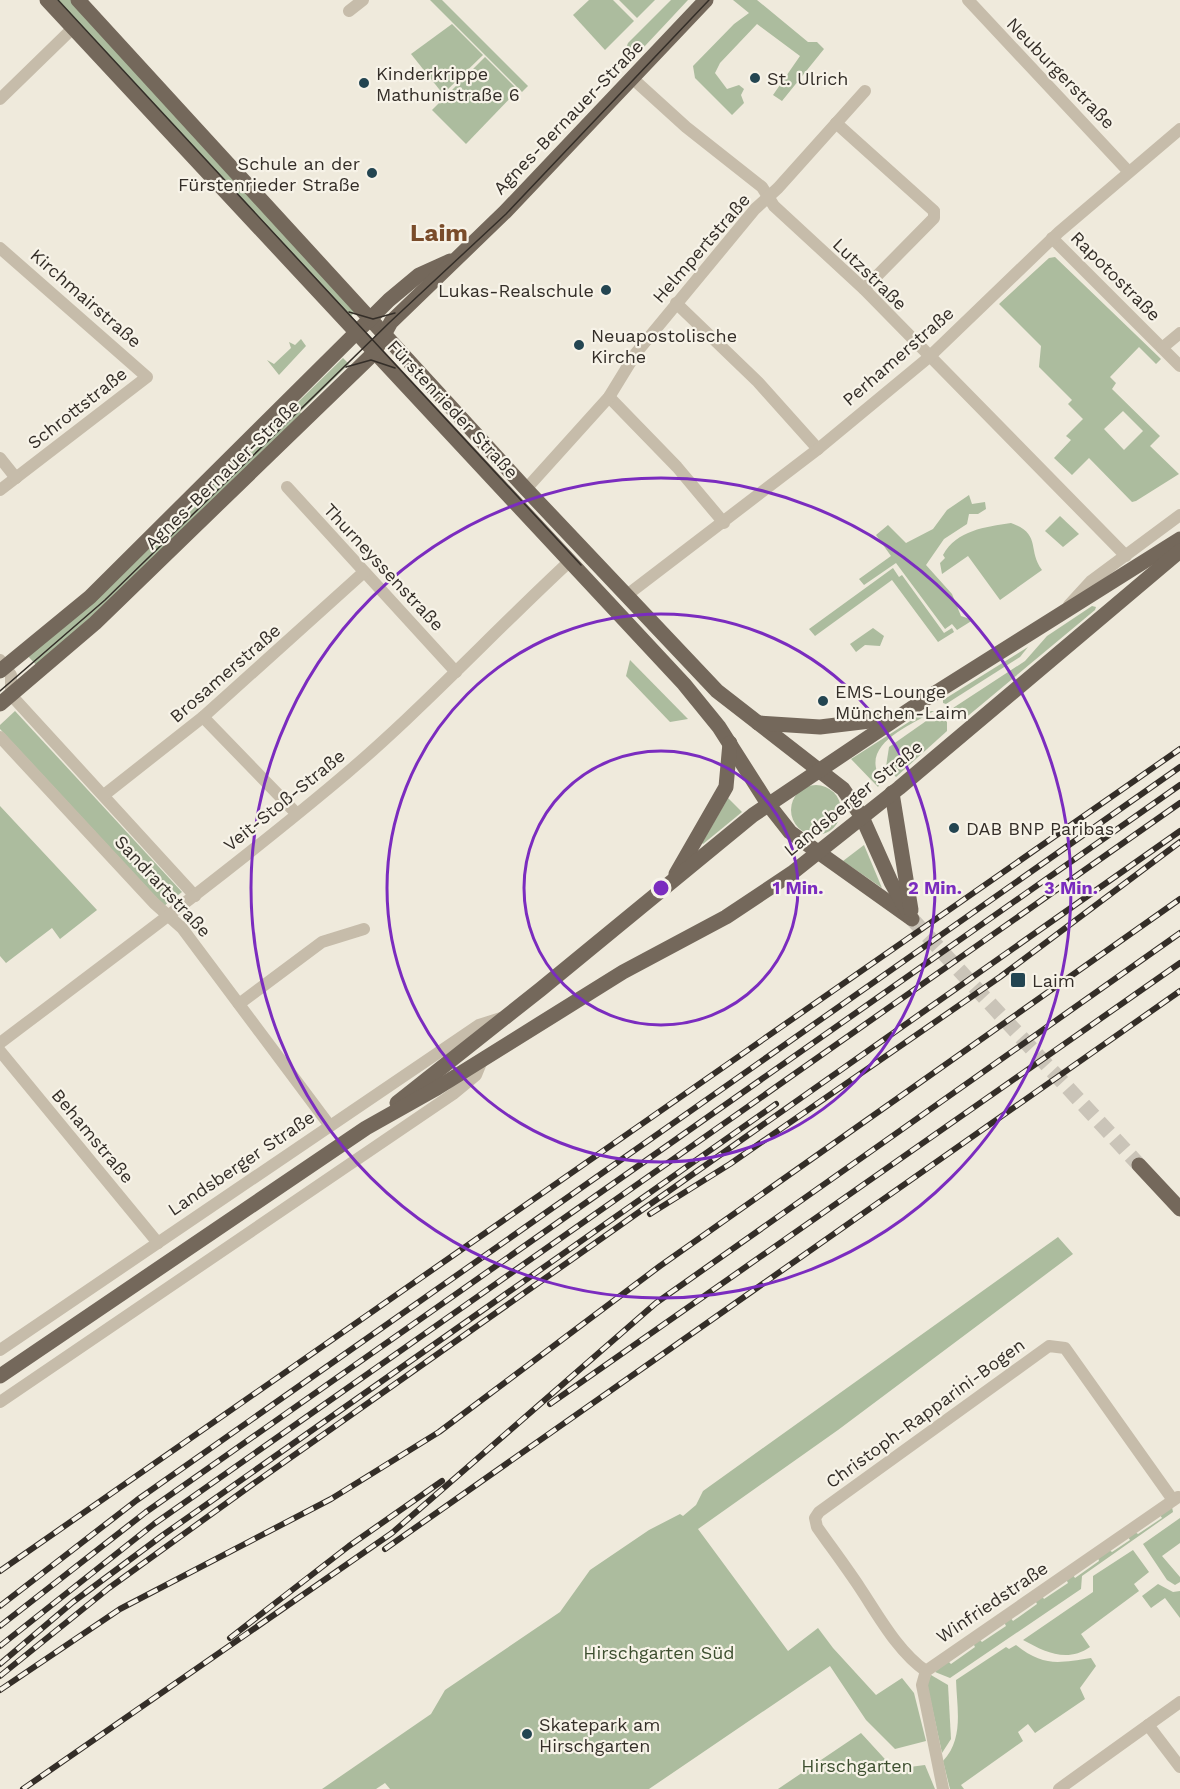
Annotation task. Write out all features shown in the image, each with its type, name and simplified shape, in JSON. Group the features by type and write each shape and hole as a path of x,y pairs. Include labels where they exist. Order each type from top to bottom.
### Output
{"main road":[{"name":"Fürstenrieder Straße","path":"47,0 67,33 355,332 684,684 730,743 768,804 790,832 912,919"},
{"name":"Agnes-Bernauer-Straße","path":"6,699 94,623 374,353 383,333 455,258 505,212 706,0"},
{"name":"Fürstenrieder Straße","path":"83,2 526,489 717,691 843,789 862,817 891,882 912,919"},
{"name":"Agnes-Bernauer-Straße","path":"2,666 99,588 370,318 419,275 455,258"},
{"name":"Landsberger Straße","path":"366,1128 508,1016 768,804 898,717 1180,539"},
{"name":"Landsberger Straße","path":"0,1376 366,1128 623,972 726,917 818,853 1180,551"},
{"path":"757,723 820,727 898,717"},
{"path":"671,883 726,787 730,743"},
{"path":"892,793 912,919"},
{"path":"1139,1165 1180,1209"}],"street":[{"path":"349,11 363,0"},
{"name":"Neuburgerstraße","path":"968,0 1128,171"},
{"path":"0,99 67,33"},
{"name":"Lutzstraße","path":"632,78 686,127 762,187 774,206 864,290 928,358 1126,556"},
{"name":"Helmpertstraße","path":"526,489 609,397 636,353 755,210 865,91"},
{"path":"836,123 934,211 934,218 864,290"},
{"name":"Perhamerstraße","path":"627,595 818,449 928,358 1052,238 1180,129"},
{"name":"Rapotostraße","path":"1052,238 1180,366"},
{"name":"Kirchmairstraße","path":"0,248 147,377"},
{"path":"676,303 758,382 818,449"},
{"path":"1162,348 1180,333"},
{"name":"Schrottstraße","path":"0,490 147,377"},
{"path":"609,397 677,467 724,523"},
{"path":"0,458 16,478"},
{"name":"Thurneyssenstraße","path":"286,487 456,672"},
{"name":"Landsberger Straße","path":"1057,618 1090,581 1180,515"},
{"name":"Veit-Stoß-Straße","path":"0,1043 195,896 296,813 329,789 456,672 570,561"},
{"name":"Landsberger Straße","path":"1159,570 1180,561"},
{"name":"Brosamerstraße","path":"104,795 203,717 364,572"},
{"path":"2,666 11,675 6,699"},
{"name":"Sandrartstraße","path":"6,699 104,795 195,896"},
{"path":"203,717 296,813"},
{"name":"Sandrartstraße","path":"0,738 154,903 182,928 330,1126"},
{"path":"239,1004 322,942 363,929"},
{"name":"Landsberger Straße","path":"0,1350 479,1025 508,1016"},
{"name":"Behamstraße","path":"0,1051 158,1244"},
{"name":"Landsberger Straße","path":"0,1402 453,1094 476,1075 483,1057"},
{"path":"344,1143 356,1159"},
{"path":"142,1279 153,1297"},
{"name":"Christoph-Rapparini-Bogen","path":"926,1671 916,1664 878,1620 862,1591 817,1527 815,1518 819,1512 1049,1346 1065,1348 1177,1498"},
{"name":"Winfriedstraße","path":"926,1671 1177,1498"},
{"path":"926,1671 922,1685 943,1789"},
{"path":"1059,1789 1180,1702"},
{"path":"1148,1725 1180,1767"}],"green space":[{"path":"53,0 71,0 355,312 350,317"},
{"path":"430,0 442,0 528,86 522,92"},
{"path":"589,0 613,0 634,21 605,50 573,15"},
{"path":"619,0 655,0 637,18"},
{"path":"671,0 688,0 630,62 626,48 628,43"},
{"path":"733,0 757,0 808,42 817,42 824,49 782,101 773,95 800,56 757,24 720,63 715,73 727,89 739,85 744,89 741,95 744,103 732,115 695,78 693,66 734,24 749,13"},
{"path":"452,24 483,55 443,94 411,54"},
{"path":"485,57 518,90 466,144 432,110"},
{"path":"1055,257 1161,359 1156,364 1139,347 1110,377 1116,383 1112,389 1160,436 1150,446 1179,474 1136,501 1132,502 1089,458 1072,475 1054,458 1071,440 1066,436 1083,419 1068,404 1072,400 1039,367 1041,346 999,304 1049,258","holes":["1123,411 1143,431 1124,450 1104,429"]},
{"path":"301,339 306,346 279,375 267,360 274,364 291,348 289,342 295,345"},
{"path":"343,358 349,364 300,412 303,416 38,667 27,655 197,497 200,499 209,490 207,488 291,403 294,406"},
{"path":"969,495 972,504 985,502 986,509 978,514 969,514 967,524 944,539 926,565 952,594 961,616 973,620 957,630 952,624 945,629 896,563 864,585 859,579 891,556 876,535 888,525 906,543 933,529 947,510"},
{"path":"1060,516 1079,534 1063,547 1045,531"},
{"path":"1011,523 1027,532 1042,570 1000,600 968,556 942,574 940,563 945,558 943,555 956,540 972,531"},
{"path":"893,568 899,577 902,575 944,633 952,628 954,632 938,642 892,580 815,636 809,629"},
{"path":"1092,606 1096,607 1095,610 963,720 953,708 1025,661 1047,636"},
{"path":"873,628 884,636 880,646 865,645 856,652 850,644"},
{"path":"1028,647 1020,657 946,704 943,703 943,700"},
{"path":"630,660 688,719 670,722 626,676"},
{"path":"15,711 182,892 164,906 0,729 0,725"},
{"path":"926,711 934,711 900,730 881,747 876,757 876,768 882,781 878,787 851,759"},
{"path":"939,712 947,722 947,731 896,777 886,767 889,747"},
{"path":"816,785 834,792 841,810 834,828 816,835 798,828 791,810 798,792"},
{"path":"728,798 742,812 703,844 702,843"},
{"path":"0,806 97,910 60,939 52,928 6,963 0,956"},
{"path":"864,845 882,888 843,861"},
{"name":"Hirschgarten Süd","path":"1058,1237 1073,1254 838,1430 698,1529 788,1651 818,1628 876,1695 902,1678 914,1693 926,1741 895,1749 866,1720 830,1666 649,1789 390,1789 385,1783 376,1789 322,1789 431,1714 445,1690 560,1612 590,1570 649,1530 680,1514 683,1516 696,1505 703,1491"},
{"path":"1172,1507 1173,1512 1082,1576 1081,1589 950,1678 935,1672 948,1661 951,1664 975,1647 973,1643 979,1639 982,1642 1006,1626 1004,1622 1010,1617 1013,1621 1037,1604 1035,1600 1042,1596 1044,1599 1068,1583 1066,1579 1073,1575 1075,1578 1099,1561 1098,1558 1109,1550 1112,1552 1130,1540 1128,1537 1135,1532 1138,1534 1162,1518 1160,1515"},
{"path":"1180,1518 1180,1543 1162,1556 1180,1577 1180,1582 1175,1585 1167,1580 1143,1544"},
{"path":"1133,1550 1149,1572 1134,1584 1139,1591 1081,1634 1090,1647 1081,1652 1064,1655 1048,1652 1023,1640 1093,1592 1093,1576"},
{"path":"1158,1584 1173,1592 1180,1591 1180,1618 1165,1598 1151,1608 1142,1596"},
{"path":"1016,1645 1035,1657 1052,1662 1091,1658 1096,1666 1080,1688 1085,1699 1035,1733 1028,1724 1018,1732 1023,1741 961,1785 964,1789 950,1789 943,1761 950,1752 957,1733 956,1680 1006,1647 1009,1649"},
{"path":"931,1675 948,1685 951,1739 942,1753 927,1684"},
{"name":"Hirschgarten","path":"861,1733 894,1769 925,1765 935,1789 778,1789"}],"tunnel":[{"path":"912,919 1139,1165"}],"tram line":[{"path":"58,0 581,565"},
{"path":"0,691 105,600 390,322 506,214 709,0"},
{"path":"349,312 373,319 395,313"},
{"path":"346,367 371,360 395,368"}],"railway":[{"path":"0,1571 1180,749"},
{"path":"0,1606 137,1500 1180,767"},
{"path":"0,1626 146,1512 1180,785"},
{"path":"0,1646 154,1524 1180,803"},
{"path":"0,1676 109,1588 253,1484 1180,831"},
{"path":"650,1214 730,1164 1000,977 1180,842"},
{"path":"0,1690 120,1609 331,1499 439,1432 660,1266 1180,899"},
{"path":"23,1789 392,1533 656,1303 1180,933"},
{"path":"550,1404 1180,963"},
{"path":"385,1549 1180,991"},
{"path":"0,1664 73,1602 163,1535 776,1104"},
{"path":"230,1638 349,1546 442,1481"}],"place":[{"name":"St. Ulrich","path":"755,78"},
{"name":"Kinderkrippe Mathunistraße 6","path":"364,83"},
{"name":"Schule an der Fürstenrieder Straße","path":"372,173"},
{"name":"Lukas-Realschule","path":"606,290"},
{"name":"Neuapostolische Kirche","path":"579,345"},
{"name":"EMS-Lounge München-Laim","path":"823,701"},
{"name":"DAB BNP Paribas","path":"954,828"},
{"name":"Laim","path":"1018,980"},
{"name":"Skatepark am Hirschgarten","path":"527,1734"}],"district":[{"name":"Laim","path":"439,233"}]}
